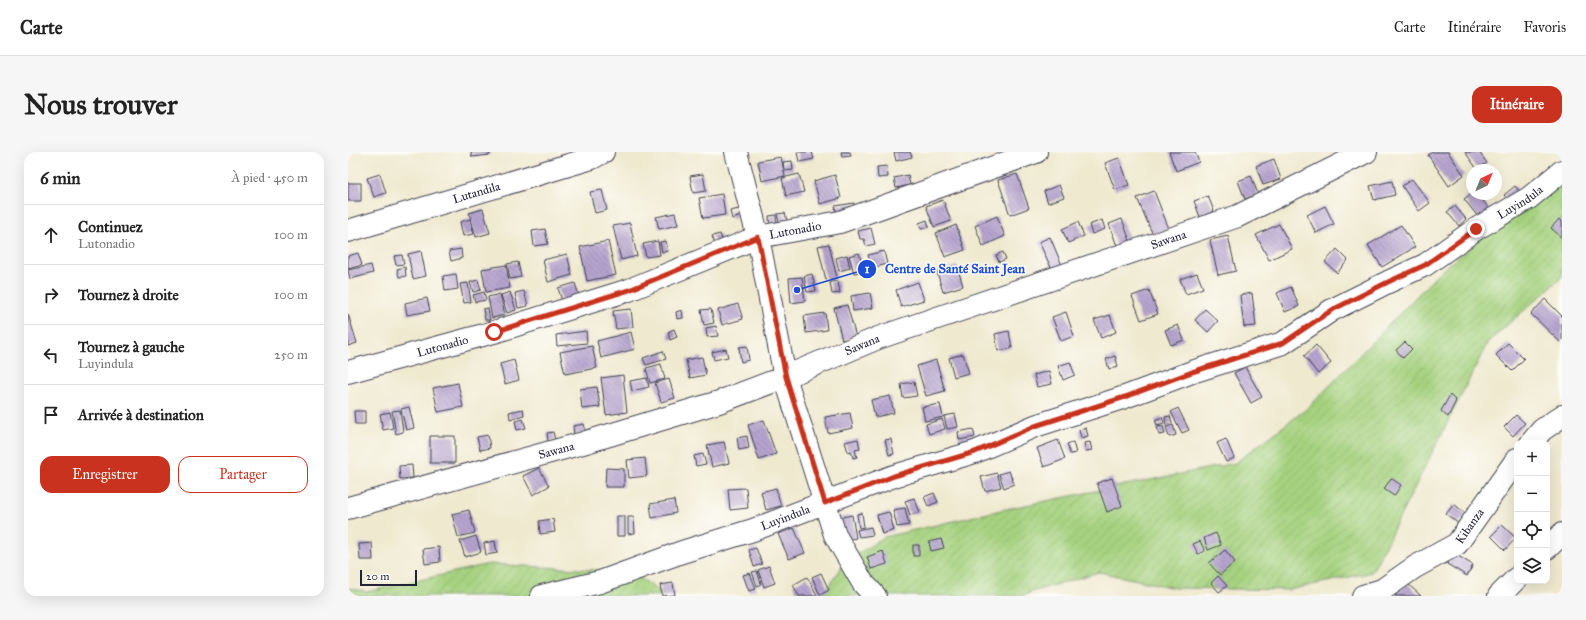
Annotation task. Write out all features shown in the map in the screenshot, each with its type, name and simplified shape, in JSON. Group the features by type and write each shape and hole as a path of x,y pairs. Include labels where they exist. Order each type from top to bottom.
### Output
{"street":[{"name":"Lutandila","path":"348,231 592,158 603,152"},
{"path":"736,152 758,237 786,377 835,535 863,583 875,596"},
{"name":"Lutonadio","path":"348,372 494,332 629,290 758,237 840,222 1036,152"},
{"name":"Sawana","path":"348,508 719,402 786,377 878,338 1238,216 1366,152"},
{"name":"Luyindula","path":"542,596 600,582 682,552 752,530 894,476 975,452 1035,426 1125,397 1192,372 1283,343 1332,310 1425,265 1476,229 1529,198 1562,171"},
{"path":"1534,440 1542,430 1562,416"},
{"name":"Kibanza","path":"1363,596 1382,590 1415,567 1457,544 1514,463"},
{"path":"1550,545 1562,534"},
{"path":"1499,596 1514,581"}],"green space":[{"path":"1562,171 1562,277 1488,342 1372,572 1289,590 1175,588 1099,572 1031,592 1024,596 822,596 845,562 884,537 1001,510 1235,463 1309,407 1441,271"},
{"path":"489,564 632,572 666,596 348,596 348,588 367,592"}],"building":[{"path":"471,152 490,152 490,155 472,157"},
{"path":"797,152 812,152 814,159 799,162"},
{"path":"841,152 850,152 851,156 842,157"},
{"path":"894,152 910,152 912,157 896,161"},
{"path":"1169,152 1195,152 1199,162 1176,171"},
{"path":"1432,152 1448,152 1464,175 1449,186 1428,155"},
{"path":"1465,152 1479,152 1487,163 1473,164"},
{"path":"781,157 785,176 762,181 758,161"},
{"path":"1119,158 1129,185 1115,190 1105,163"},
{"path":"1274,159 1281,179 1263,185 1256,166"},
{"path":"792,161 793,170 784,171 783,162"},
{"path":"887,166 888,177 878,178 877,167"},
{"path":"380,174 386,193 374,197 367,178"},
{"path":"703,174 706,191 693,193 690,176"},
{"path":"799,174 804,192 786,196 782,178"},
{"path":"1017,174 1029,208 1010,215 998,180"},
{"path":"835,175 841,198 820,204 814,181"},
{"path":"908,175 910,185 896,188 894,178"},
{"path":"1251,176 1258,194 1245,199 1238,181"},
{"path":"1412,179 1430,203 1419,211 1402,186"},
{"path":"1392,181 1395,195 1374,200 1370,186"},
{"path":"348,183 361,183 361,201 348,201"},
{"path":"1059,185 1064,197 1048,203 1044,191"},
{"path":"1515,186 1522,194 1511,203 1504,195"},
{"path":"602,190 607,210 595,213 590,192"},
{"path":"1154,191 1169,229 1153,235 1137,198"},
{"path":"722,194 725,215 703,218 699,198"},
{"path":"1208,196 1214,211 1200,217 1194,201"},
{"path":"1466,198 1466,200 1482,200 1490,210 1479,218 1464,199"},
{"path":"943,200 951,221 934,227 926,206"},
{"path":"854,203 856,212 837,216 835,206"},
{"path":"1325,206 1334,224 1316,233 1307,215"},
{"path":"1455,206 1466,219 1459,226 1447,212"},
{"path":"483,209 490,233 476,237 469,213"},
{"path":"739,209 741,216 732,219 730,211"},
{"path":"675,213 678,225 659,229 656,217"},
{"path":"785,213 789,229 781,231 777,214"},
{"path":"776,215 777,232 770,232 769,216"},
{"path":"997,216 1005,236 983,246 975,226"},
{"path":"470,219 474,234 463,236 460,222"},
{"path":"1122,219 1130,241 1117,246 1109,224"},
{"path":"1559,219 1562,222 1562,238 1551,228"},
{"path":"927,220 929,227 921,229 919,223"},
{"path":"1102,220 1105,229 1092,234 1089,225"},
{"path":"1078,222 1084,236 1068,243 1062,229"},
{"path":"630,223 637,256 621,260 613,226"},
{"path":"1279,224 1292,249 1269,260 1256,235"},
{"path":"956,225 965,250 945,257 936,233"},
{"path":"1401,225 1415,247 1382,267 1368,245"},
{"path":"871,228 875,244 866,246 864,239 860,239 858,231"},
{"path":"545,229 548,244 534,246 532,231"},
{"path":"720,234 723,242 715,244 712,236"},
{"path":"1228,236 1236,271 1218,275 1210,240"},
{"path":"1050,237 1064,270 1054,274 1039,242"},
{"path":"608,241 616,275 587,281 580,247"},
{"path":"658,241 660,255 646,257 643,244"},
{"path":"666,241 668,251 662,252 660,242"},
{"path":"829,244 837,278 826,280 818,246"},
{"path":"461,249 462,258 451,261 449,251"},
{"path":"1337,249 1348,260 1337,273 1325,262"},
{"path":"421,251 426,276 413,279 408,254"},
{"path":"884,251 887,264 872,268 868,255"},
{"path":"1003,252 1006,259 999,262 996,255"},
{"path":"358,253 362,265 348,269 348,256"},
{"path":"859,253 864,271 854,273 849,256"},
{"path":"567,254 572,275 548,282 543,260"},
{"path":"402,255 404,264 396,265 394,256"},
{"path":"847,255 850,268 839,271 836,258"},
{"path":"518,262 521,277 510,279 507,264"},
{"path":"371,265 373,273 350,279 348,270"},
{"path":"506,265 510,288 486,292 482,269"},
{"path":"957,266 963,286 943,292 937,272"},
{"path":"405,267 406,276 399,277 397,269"},
{"path":"1197,273 1203,288 1186,294 1180,279"},
{"path":"456,274 458,289 445,291 443,276"},
{"path":"812,274 816,291 807,292 804,276"},
{"path":"802,277 805,301 791,303 789,278"},
{"path":"478,280 481,290 473,292 470,282"},
{"path":"838,281 840,293 832,294 830,282"},
{"path":"918,282 924,300 901,307 896,290"},
{"path":"468,283 471,302 464,303 460,284"},
{"path":"575,283 579,296 562,301 558,288"},
{"path":"1291,287 1299,306 1285,312 1277,293"},
{"path":"1149,290 1158,314 1141,320 1132,296"},
{"path":"524,291 528,306 518,308 515,293"},
{"path":"484,292 486,300 475,302 473,295"},
{"path":"510,292 516,310 507,313 501,295"},
{"path":"870,293 873,308 853,311 851,296"},
{"path":"1252,293 1256,326 1244,327 1240,295"},
{"path":"500,294 505,315 492,318 488,297"},
{"path":"427,298 430,311 407,315 405,303"},
{"path":"1545,299 1562,316 1562,340 1560,342 1531,314"},
{"path":"738,304 743,319 722,325 718,310"},
{"path":"847,305 856,337 842,340 834,308"},
{"path":"488,308 490,320 485,320 483,309"},
{"path":"631,309 633,327 616,329 613,311"},
{"path":"711,309 714,323 704,325 701,310"},
{"path":"1205,309 1218,321 1208,332 1195,320"},
{"path":"682,310 683,318 677,319 676,312"},
{"path":"1066,312 1074,336 1061,341 1052,317"},
{"path":"825,313 827,330 806,333 804,316"},
{"path":"348,314 357,343 348,346"},
{"path":"1110,315 1116,332 1101,338 1094,320"},
{"path":"1178,325 1184,340 1171,345 1165,330"},
{"path":"716,326 718,336 707,337 706,328"},
{"path":"674,329 677,337 670,340 668,332"},
{"path":"586,331 587,343 557,346 556,335"},
{"path":"1009,331 1012,348 998,351 995,334"},
{"path":"631,332 635,349 601,358 597,341"},
{"path":"1405,342 1412,349 1403,358 1396,350"},
{"path":"1508,343 1524,359 1512,371 1496,355"},
{"path":"1316,345 1331,363 1318,374 1304,356"},
{"path":"592,346 597,368 565,374 560,352"},
{"path":"747,346 749,360 741,362 739,347"},
{"path":"726,349 728,357 714,360 712,352"},
{"path":"663,351 666,359 646,365 643,358"},
{"path":"963,354 969,373 954,377 949,358"},
{"path":"1115,356 1118,366 1109,369 1106,359"},
{"path":"702,357 706,375 690,378 686,360"},
{"path":"514,360 519,380 505,384 500,364"},
{"path":"936,360 945,391 926,396 917,366"},
{"path":"1070,362 1075,375 1063,380 1058,366"},
{"path":"661,364 665,379 650,383 646,368"},
{"path":"1245,367 1262,397 1251,403 1234,373"},
{"path":"1049,371 1052,384 1037,387 1034,375"},
{"path":"623,375 627,412 606,415 601,378"},
{"path":"647,378 649,387 632,391 630,381"},
{"path":"669,379 675,398 661,402 655,383"},
{"path":"914,382 917,396 903,398 901,384"},
{"path":"458,383 463,407 438,412 433,388"},
{"path":"597,387 600,407 582,409 580,389"},
{"path":"1450,395 1456,401 1448,417 1441,411"},
{"path":"890,396 894,413 875,417 871,400"},
{"path":"940,404 943,417 925,421 922,407"},
{"path":"409,407 414,428 406,430 401,409"},
{"path":"1178,408 1189,430 1182,433 1171,412"},
{"path":"523,409 524,415 510,419 509,412"},
{"path":"400,410 403,432 396,434 392,411"},
{"path":"354,411 365,411 365,424 355,424"},
{"path":"390,412 393,428 383,430 380,414"},
{"path":"850,413 853,428 828,433 825,417"},
{"path":"955,414 958,427 947,429 944,416"},
{"path":"1516,415 1525,423 1513,436 1504,427"},
{"path":"1170,416 1172,423 1166,425 1165,417"},
{"path":"1162,417 1164,423 1157,425 1155,420"},
{"path":"523,419 526,428 517,430 515,421"},
{"path":"942,419 945,429 929,434 926,424"},
{"path":"764,420 776,454 759,460 748,425"},
{"path":"584,424 586,433 574,435 573,426"},
{"path":"1173,425 1176,435 1169,437 1166,427"},
{"path":"1163,426 1165,434 1159,435 1157,427"},
{"path":"1086,428 1088,436 1081,438 1079,430"},
{"path":"973,429 975,437 959,440 958,432"},
{"path":"553,432 555,440 548,441 547,433"},
{"path":"488,435 490,448 480,450 477,437"},
{"path":"430,436 455,436 455,463 430,463"},
{"path":"747,436 749,448 739,450 737,438"},
{"path":"858,439 860,449 855,450 857,457 853,458 851,451 848,452 845,442"},
{"path":"891,439 894,454 889,455 885,440"},
{"path":"1226,439 1234,458 1226,462 1217,443"},
{"path":"1058,440 1065,459 1044,467 1037,448"},
{"path":"724,442 729,463 712,467 707,445"},
{"path":"1073,442 1076,453 1070,454 1067,444"},
{"path":"1090,442 1092,450 1086,451 1084,443"},
{"path":"703,454 706,464 696,466 694,456"},
{"path":"645,458 647,476 629,478 627,460"},
{"path":"412,465 413,478 400,479 399,466"},
{"path":"539,468 549,486 533,495 523,476"},
{"path":"606,468 624,469 624,487 605,487"},
{"path":"1009,471 1014,484 1004,488 999,474"},
{"path":"997,473 1001,487 985,491 981,477"},
{"path":"1112,478 1122,506 1107,512 1097,483"},
{"path":"1391,478 1401,485 1394,496 1384,489"},
{"path":"746,488 748,508 730,510 728,489"},
{"path":"776,488 781,506 766,510 761,492"},
{"path":"934,493 938,502 928,506 924,497"},
{"path":"914,498 920,512 910,515 905,501"},
{"path":"674,500 676,513 652,518 650,504"},
{"path":"1454,504 1466,514 1459,524 1446,514"},
{"path":"905,508 909,525 897,527 893,510"},
{"path":"469,510 475,533 458,537 452,514"},
{"path":"889,512 894,530 882,534 877,515"},
{"path":"862,513 864,527 859,528 857,514"},
{"path":"852,515 856,538 843,541 838,518"},
{"path":"617,516 625,516 625,536 617,536"},
{"path":"628,517 634,517 635,533 628,534"},
{"path":"553,519 555,532 540,534 539,521"},
{"path":"1502,525 1514,536 1514,540 1505,550 1491,536"},
{"path":"871,527 873,535 859,537 857,530"},
{"path":"794,528 805,553 789,559 778,534"},
{"path":"1216,533 1221,545 1208,550 1204,538"},
{"path":"476,536 481,552 465,557 460,541"},
{"path":"941,539 944,548 931,551 929,542"},
{"path":"495,541 497,553 486,555 484,543"},
{"path":"1200,541 1205,551 1198,554 1193,544"},
{"path":"372,543 373,560 360,560 359,544"},
{"path":"913,545 919,545 919,556 913,556"},
{"path":"439,547 440,562 425,564 423,549"},
{"path":"756,548 762,564 754,567 749,550"},
{"path":"1225,550 1235,562 1220,575 1209,563"},
{"path":"883,551 887,564 871,569 867,557"},
{"path":"1453,553 1473,565 1467,576 1447,564"},
{"path":"769,566 775,583 764,587 758,570"},
{"path":"757,571 761,584 757,586 752,572"},
{"path":"750,573 756,589 749,591 743,575"},
{"path":"821,573 829,590 820,595 812,577"},
{"path":"1218,576 1227,586 1219,592 1211,583"},
{"path":"807,577 817,595 816,596 799,596 793,585"},
{"path":"673,583 675,595 662,596 660,585"},
{"path":"1407,583 1421,596 1395,596"}],"place":[{"name":"Centre de Santé Saint Jean","path":"797,290"}],"route":[{"path":"494,332 629,290 758,237 786,377 825,503 894,476 975,452 1035,426 1125,397 1192,372 1283,343 1332,310 1425,265 1476,229"}]}
